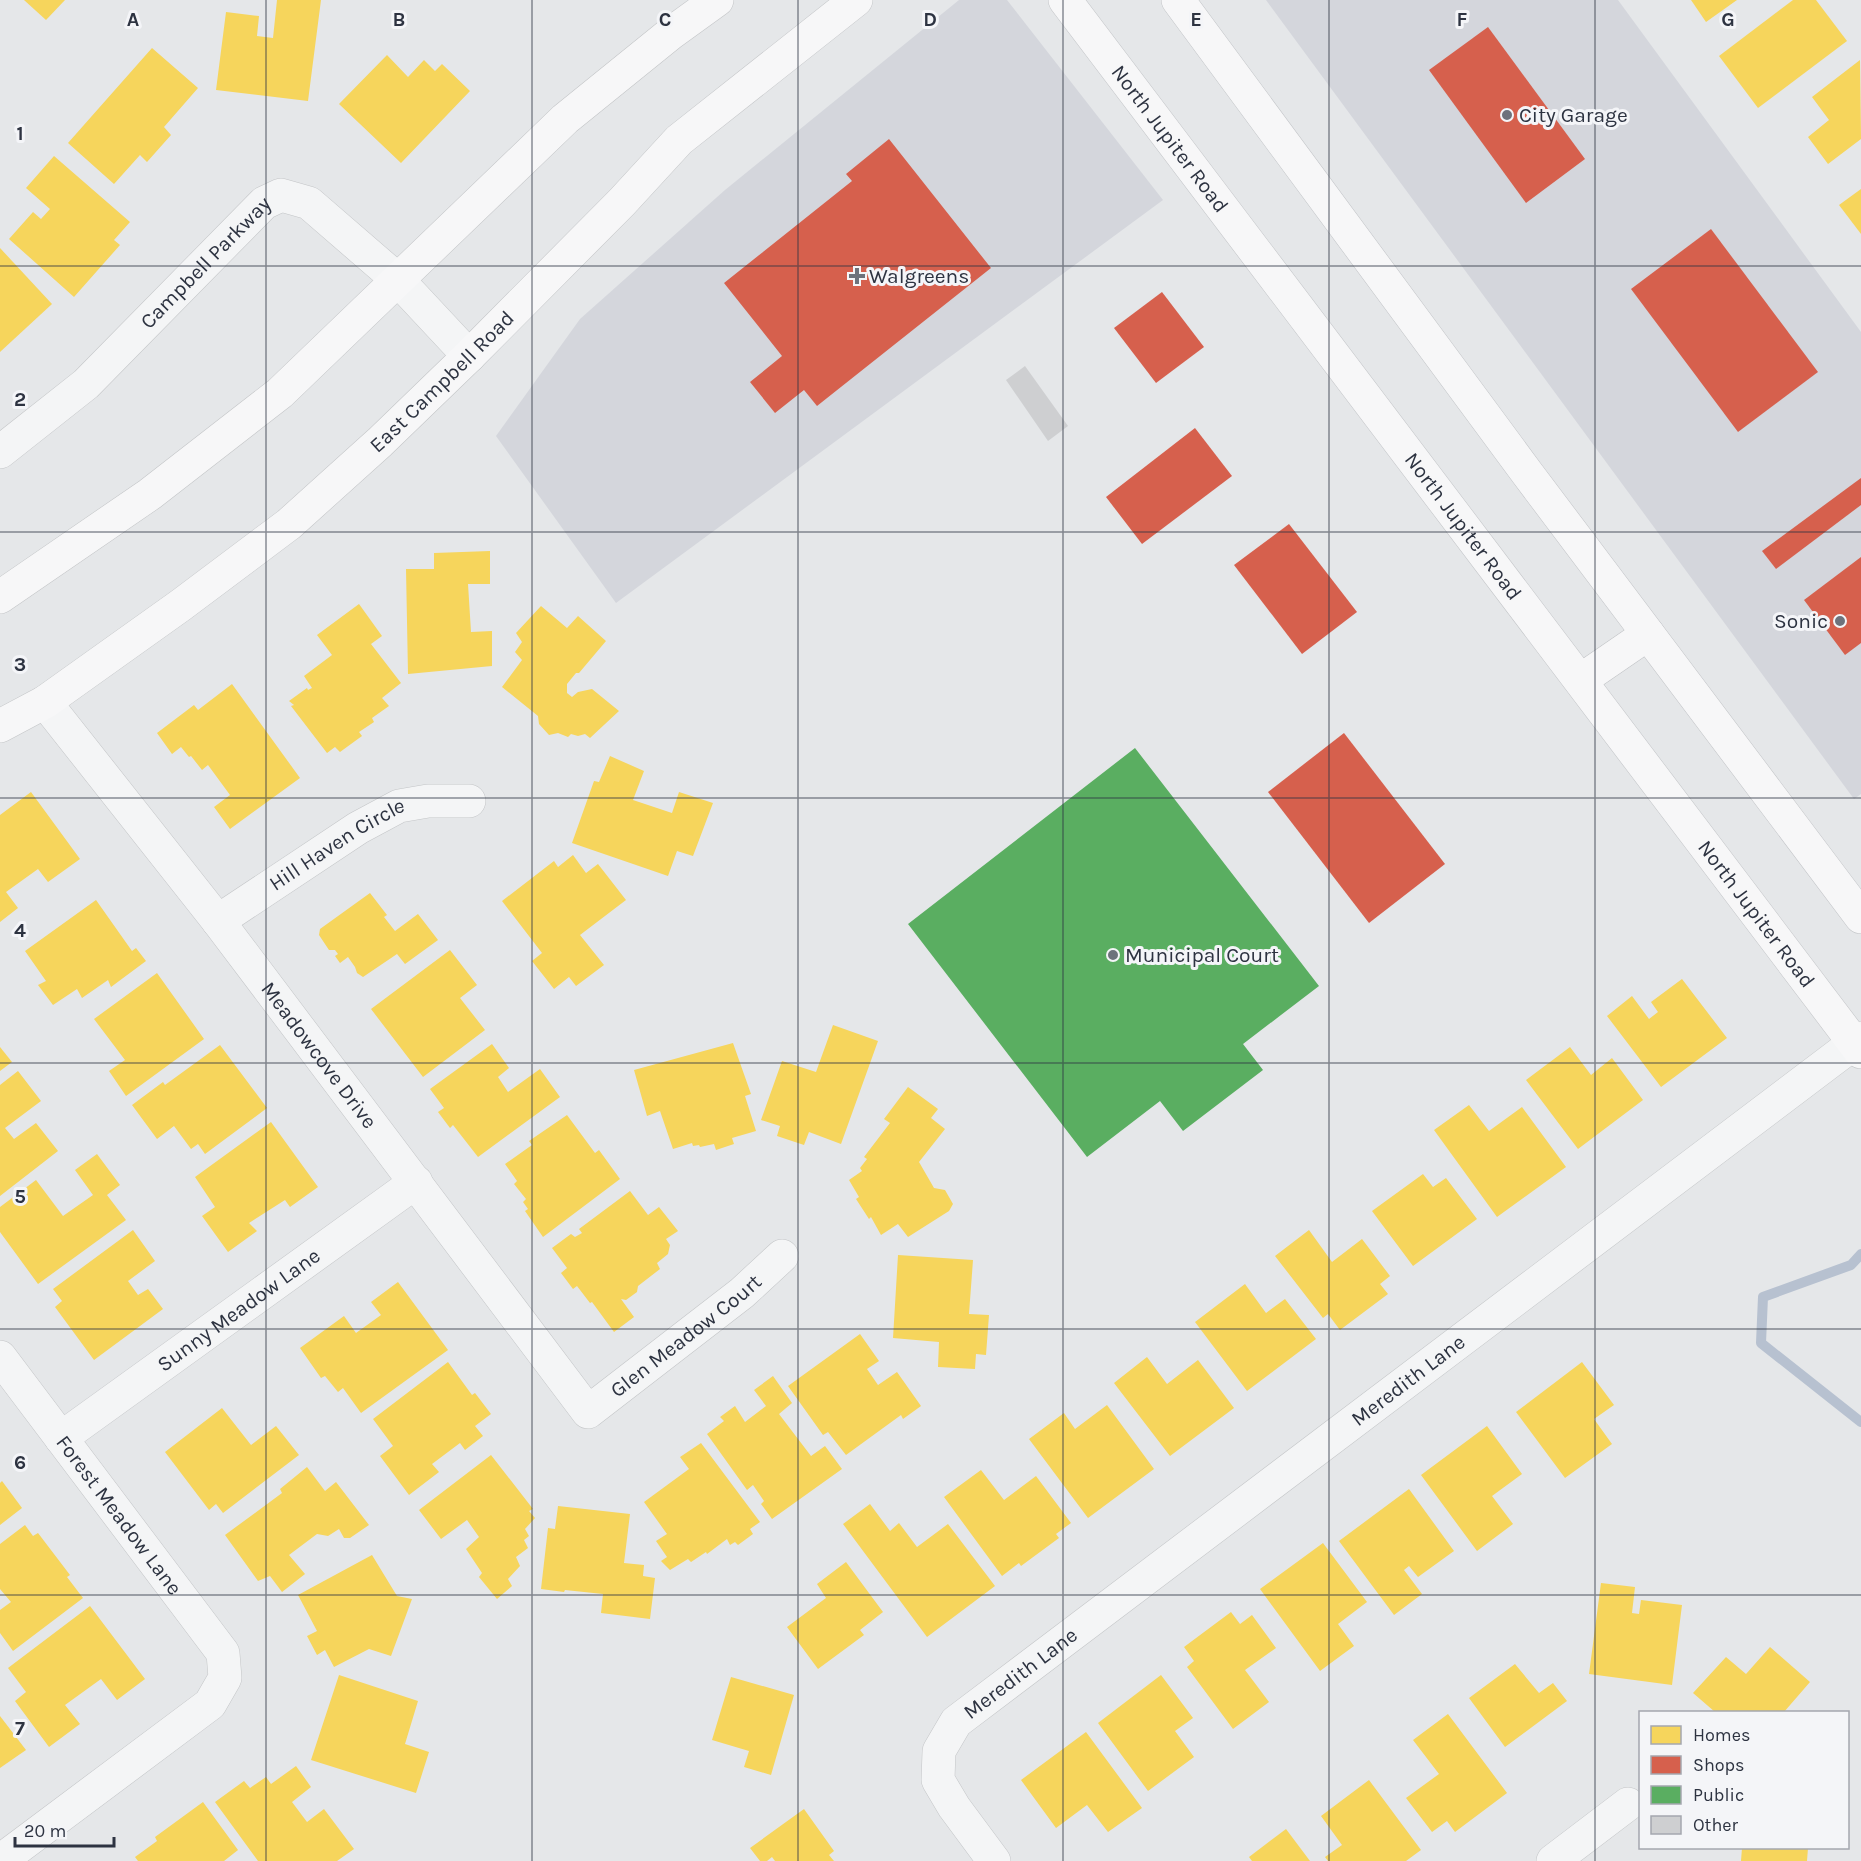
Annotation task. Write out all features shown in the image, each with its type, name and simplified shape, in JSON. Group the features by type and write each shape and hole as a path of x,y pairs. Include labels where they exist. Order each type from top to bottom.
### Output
{"main road":[{"path":"0,597 150,494 280,393 565,119 670,34 717,0"},
{"name":"East Campbell Road","path":"0,726 45,702 289,524 380,442 469,356 622,202 679,140 856,0"},
{"name":"North Jupiter Road","path":"1065,0 1859,1044"},
{"path":"1178,0 1861,917"},
{"path":"1581,680 1648,634"}],"street":[{"name":"Campbell Parkway","path":"0,452 86,384 264,202 281,195 309,203 398,280 469,356"},
{"name":"Meadowcove Drive","path":"45,702 218,921 588,1412"},
{"name":"Hill Haven Circle","path":"218,921 358,828 399,806 428,801 469,801"},
{"name":"Meredith Lane","path":"994,1861 954,1807 938,1780 939,1751 956,1722 1859,1044"},
{"name":"Sunny Meadow Lane","path":"61,1438 416,1182"},
{"name":"Glen Meadow Court","path":"588,1412 742,1293 782,1257"},
{"name":"Forest Meadow Lane","path":"0,1357 223,1653 225,1678 210,1704 0,1861"},
{"path":"1553,1861 1628,1804"}],"shaded area":[{"path":"959,0 1007,0 1163,200 616,603 496,436 580,319 725,190"},
{"path":"1266,0 1618,0 1861,332 1861,794 1854,799"}],"building: Homes":[{"path":"24,0 65,0 46,20"},
{"path":"277,0 321,0 308,101 216,90 226,12 259,16 257,36 273,38"},
{"path":"1691,0 1737,0 1706,22"},
{"path":"1793,0 1816,0 1847,41 1758,108 1719,56"},
{"path":"152,48 198,88 164,127 171,135 147,162 140,155 114,184 68,143"},
{"path":"387,55 408,77 424,60 435,71 442,64 470,91 401,163 339,104"},
{"path":"1860,60 1861,139 1828,164 1808,137 1829,120 1812,97"},
{"path":"54,156 130,222 114,240 120,245 74,297 9,239 33,212 41,219 50,209 26,188"},
{"path":"1861,189 1861,234 1839,205"},
{"path":"0,248 52,304 0,352"},
{"path":"490,551 490,584 468,584 471,632 492,631 492,666 408,674 406,569 434,569 434,553"},
{"path":"359,604 382,636 371,644 401,683 382,698 389,706 372,718 374,722 359,732 362,736 340,752 335,747 327,753 289,701 307,688 308,690 312,688 304,676 332,655 317,635"},
{"path":"541,606 567,628 578,616 606,641 567,684 567,693 572,697 578,692 592,689 619,711 590,738 585,734 578,736 571,734 568,737 558,733 549,735 539,724 538,716 502,687 522,660 515,652 522,642 516,633"},
{"path":"232,684 300,778 230,829 214,807 230,795 208,765 202,770 181,747 172,754 157,733 194,705 198,710"},
{"path":"610,756 644,771 633,800 672,813 679,792 713,803 693,856 677,851 668,876 572,843 594,781 599,782"},
{"path":"31,792 80,859 48,882 38,869 6,892 18,908 0,922 0,815"},
{"path":"573,855 586,873 598,864 626,900 580,935 604,965 576,986 569,977 554,989 532,961 542,953 502,901 554,861 558,867"},
{"path":"370,893 387,915 384,917 395,931 418,914 438,940 405,964 397,954 363,977 357,973 348,957 340,963 335,956 338,954 335,950 329,950 319,935 320,929"},
{"path":"96,900 132,951 136,948 146,961 111,987 108,980 82,998 77,989 53,1005 38,985 46,981 25,951"},
{"path":"450,950 477,985 460,998 485,1030 423,1077 371,1009"},
{"path":"157,973 204,1039 126,1096 109,1071 125,1060 94,1019"},
{"path":"1682,979 1727,1038 1661,1087 1607,1016 1632,996 1649,1019 1658,1012 1651,1002"},
{"path":"833,1025 878,1041 841,1144 809,1132 804,1145 777,1136 780,1126 761,1120 782,1061 816,1072"},
{"path":"733,1043 751,1094 745,1096 756,1131 732,1138 734,1144 716,1150 714,1144 700,1147 699,1145 693,1146 692,1143 673,1149 660,1111 647,1116 634,1070"},
{"path":"492,1044 509,1068 498,1077 508,1092 540,1069 560,1097 478,1157 453,1125 450,1128 438,1112 444,1108 430,1089"},
{"path":"220,1045 267,1108 205,1154 198,1144 191,1149 174,1126 157,1139 132,1105 163,1082 165,1085"},
{"path":"0,1047 12,1062 0,1071"},
{"path":"1570,1047 1591,1075 1612,1058 1643,1100 1578,1149 1526,1080"},
{"path":"18,1071 41,1101 5,1128 14,1139 36,1123 58,1151 0,1196 0,1085"},
{"path":"908,1087 938,1109 931,1118 945,1129 919,1162 934,1188 945,1190 953,1204 949,1211 908,1237 898,1224 881,1235 871,1217 869,1219 856,1199 859,1197 849,1180 862,1171 860,1168 867,1159 864,1157 890,1123 884,1119"},
{"path":"1469,1105 1489,1131 1522,1107 1566,1167 1497,1217 1434,1130"},
{"path":"567,1115 595,1153 599,1150 620,1179 543,1237 525,1211 528,1209 523,1202 526,1199 514,1184 517,1181 505,1164 532,1145 529,1141"},
{"path":"271,1122 318,1187 290,1207 285,1200 249,1223 257,1231 228,1252 202,1216 215,1207 195,1177"},
{"path":"97,1154 120,1185 107,1195 126,1220 38,1284 0,1232 0,1207 36,1180 63,1216 93,1195 75,1170"},
{"path":"1423,1174 1433,1187 1446,1178 1477,1219 1413,1266 1372,1211"},
{"path":"630,1191 648,1215 659,1207 678,1231 666,1239 670,1245 668,1254 657,1263 660,1269 638,1286 637,1292 626,1300 621,1299 634,1317 614,1332 592,1302 590,1303 577,1286 573,1289 561,1273 567,1268 552,1248 571,1234 575,1237 582,1233 579,1229"},
{"path":"133,1230 155,1261 128,1281 138,1295 148,1289 163,1309 94,1360 55,1307 62,1301 53,1289"},
{"path":"1309,1230 1332,1262 1362,1239 1390,1276 1380,1284 1388,1294 1340,1330 1328,1314 1323,1318 1275,1256"},
{"path":"898,1255 973,1260 969,1314 989,1315 986,1355 976,1354 975,1369 938,1367 939,1342 893,1338"},
{"path":"398,1282 448,1350 361,1413 343,1388 338,1392 325,1376 321,1378 300,1348 344,1316 356,1333 381,1315 371,1302"},
{"path":"1245,1284 1266,1313 1285,1299 1316,1339 1247,1391 1195,1322"},
{"path":"860,1334 879,1361 867,1369 878,1385 897,1372 921,1406 903,1419 901,1415 846,1455 828,1432 823,1435 788,1386"},
{"path":"1147,1357 1167,1384 1198,1360 1234,1408 1170,1456 1114,1383"},
{"path":"448,1362 472,1395 475,1393 491,1414 475,1426 483,1436 465,1450 460,1443 432,1464 439,1472 409,1495 380,1456 393,1446 373,1419"},
{"path":"1582,1362 1614,1405 1594,1419 1612,1444 1565,1478 1516,1412"},
{"path":"773,1376 792,1403 779,1414 811,1456 825,1446 842,1469 772,1519 761,1504 764,1501 753,1485 747,1490 707,1434 724,1421 720,1417 735,1406 745,1422 766,1406 754,1390"},
{"path":"1107,1405 1154,1469 1088,1518 1029,1439 1064,1413 1075,1429"},
{"path":"222,1408 251,1445 276,1426 299,1455 223,1513 216,1504 209,1510 165,1452"},
{"path":"1487,1426 1522,1474 1492,1496 1513,1524 1477,1551 1421,1475"},
{"path":"701,1443 760,1522 750,1529 753,1534 738,1545 735,1542 730,1545 727,1539 707,1554 706,1552 691,1562 688,1559 670,1570 661,1561 667,1557 656,1541 667,1534 644,1502 689,1469 680,1457"},
{"path":"491,1455 533,1509 529,1511 535,1518 525,1529 529,1536 524,1540 528,1548 516,1557 520,1566 508,1579 512,1586 497,1599 479,1577 482,1573 466,1549 479,1537 467,1520 441,1539 419,1510"},
{"path":"307,1467 325,1491 336,1482 369,1525 350,1538 344,1538 339,1529 328,1536 317,1534 289,1555 305,1574 282,1592 270,1576 258,1581 225,1535 282,1493 280,1489"},
{"path":"981,1470 1004,1500 1036,1476 1071,1523 1056,1534 1059,1538 1021,1566 1019,1563 1002,1576 944,1497"},
{"path":"2,1481 22,1508 0,1525 0,1483"},
{"path":"1409,1489 1454,1551 1418,1577 1409,1566 1404,1570 1422,1594 1394,1615 1339,1541"},
{"path":"870,1504 890,1531 899,1523 917,1547 948,1524 995,1586 927,1637 843,1524"},
{"path":"558,1506 630,1514 624,1563 644,1565 643,1576 655,1578 650,1619 601,1613 603,1594 541,1589 548,1528 555,1529"},
{"path":"25,1525 33,1536 38,1533 70,1575 67,1577 83,1598 13,1651 0,1633 0,1610 11,1602 0,1589 0,1544"},
{"path":"1323,1543 1367,1602 1338,1624 1354,1646 1320,1671 1260,1589"},
{"path":"372,1555 397,1596 412,1599 391,1656 369,1649 334,1667 325,1650 317,1655 307,1636 317,1631 298,1595"},
{"path":"846,1562 883,1612 860,1630 864,1635 818,1669 787,1627 826,1598 817,1584"},
{"path":"1601,1583 1635,1587 1632,1613 1639,1614 1641,1600 1682,1605 1672,1685 1589,1674"},
{"path":"90,1606 145,1679 117,1700 101,1679 65,1705 80,1724 49,1747 15,1701 26,1692 8,1668"},
{"path":"1231,1612 1240,1624 1252,1615 1276,1648 1245,1670 1269,1702 1233,1729 1187,1667 1194,1661 1184,1647"},
{"path":"1770,1647 1810,1682 1785,1711 1714,1711 1693,1693 1726,1657 1746,1674"},
{"path":"1515,1664 1539,1693 1553,1683 1567,1701 1505,1747 1469,1698"},
{"path":"339,1675 418,1701 405,1744 429,1752 416,1793 311,1760"},
{"path":"1161,1675 1193,1718 1175,1731 1194,1757 1148,1791 1098,1723"},
{"path":"731,1677 794,1695 771,1775 744,1767 749,1751 712,1740"},
{"path":"1448,1714 1507,1793 1455,1832 1447,1821 1432,1832 1406,1798 1439,1774 1413,1740"},
{"path":"0,1716 26,1750 0,1768"},
{"path":"1086,1732 1142,1808 1108,1832 1087,1805 1056,1828 1021,1780"},
{"path":"296,1766 311,1787 292,1802 307,1822 324,1809 354,1849 337,1861 258,1861 215,1802 244,1781 250,1788 266,1777 271,1784"},
{"path":"1369,1780 1421,1850 1406,1861 1328,1861 1325,1857 1342,1845 1321,1816"},
{"path":"203,1802 238,1850 224,1861 138,1861 135,1857 157,1841 155,1837"},
{"path":"804,1809 834,1851 829,1855 834,1861 775,1861 772,1857 767,1861 760,1861 750,1848"},
{"path":"1286,1829 1310,1861 1252,1861 1249,1857"},
{"path":"1742,1849 1808,1849 1807,1861 1741,1861"}],"building: Shops":[{"name":"City Garage","path":"1488,27 1585,159 1526,203 1429,70"},
{"name":"Walgreens","path":"889,139 991,268 817,406 804,390 775,413 750,382 782,356 724,283 852,181 846,174"},
{"path":"1711,229 1818,372 1738,432 1631,289"},
{"path":"1162,292 1204,347 1156,383 1114,328"},
{"path":"1195,428 1232,476 1142,544 1106,497"},
{"path":"1861,478 1861,505 1776,569 1762,551"},
{"path":"1289,524 1357,612 1302,654 1234,565"},
{"name":"Sonic","path":"1861,557 1861,643 1845,655 1804,600"},
{"path":"1344,733 1445,864 1369,923 1268,792"}],"building: Public":[{"name":"Municipal Court","path":"1135,748 1319,986 1243,1044 1263,1070 1183,1131 1160,1101 1087,1157 908,924"}],"building: Other":[{"path":"1025,366 1068,426 1048,441 1006,380"}],"waterway":[{"path":"1861,1254 1851,1265 1763,1297 1761,1343 1861,1422"}],"place":[{"name":"City Garage","path":"1507,115"},
{"name":"Walgreens","path":"857,276"},
{"name":"Sonic","path":"1840,621"},
{"name":"Municipal Court","path":"1113,955"}]}
